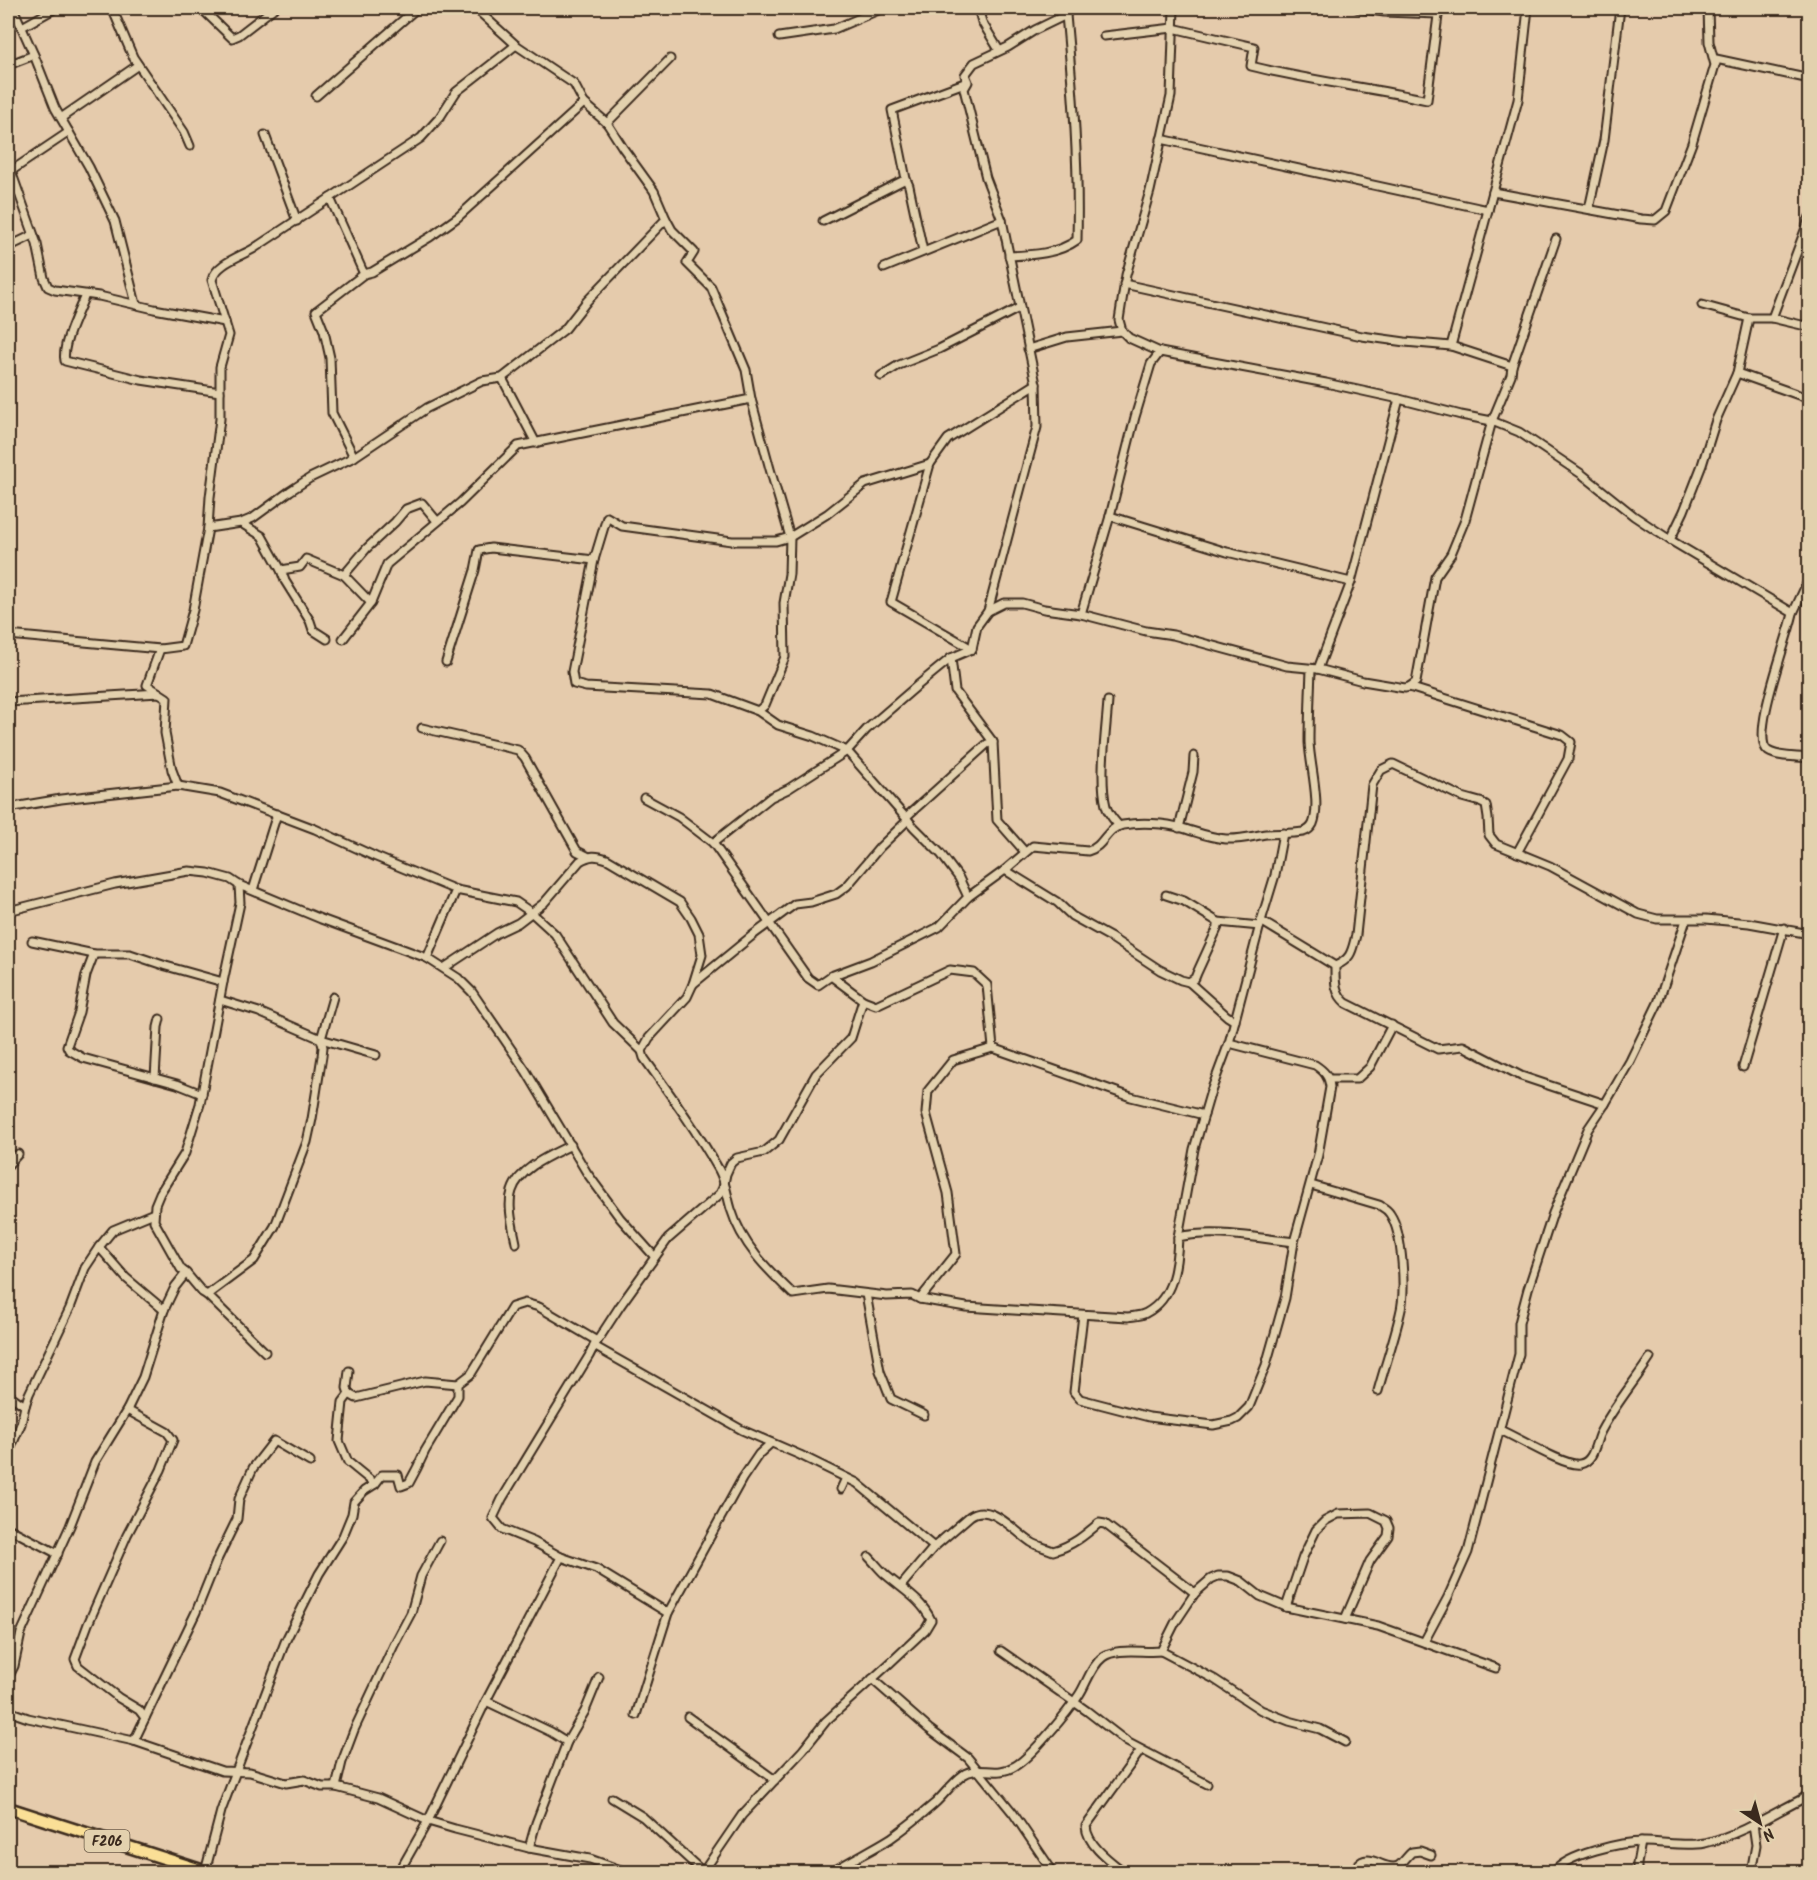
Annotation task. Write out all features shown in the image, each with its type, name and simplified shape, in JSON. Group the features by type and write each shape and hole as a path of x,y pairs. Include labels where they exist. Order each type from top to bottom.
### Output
{"main road":[{"name":"F206","path":"8,1808 179,1869 206,1872"}],"street":[{"path":"13,8 55,108 89,167 115,221 136,304"},
{"path":"22,27 56,8"},
{"path":"112,8 133,57 184,132 190,146"},
{"path":"203,10 232,38 273,8"},
{"path":"316,96 417,8"},
{"path":"475,8 516,45 574,84 584,103 608,123 622,148 654,191 672,230 694,252 687,263 711,287 746,370 751,399 790,537 789,574 784,603 785,657 765,705 758,711"},
{"path":"779,37 834,29 884,8"},
{"path":"978,8 982,22 999,50"},
{"path":"1174,8 1171,96 1150,191 1124,284 1119,320 1122,332 1129,338 1160,352 1399,399 1461,416 1492,421 1519,432 1558,457 1634,516 1670,540 1793,613"},
{"path":"1104,36 1173,28 1254,47 1251,66 1287,75 1427,100 1438,11 1383,12 1357,8"},
{"path":"1451,346 1518,100 1528,8"},
{"path":"1589,209 1604,140 1620,8"},
{"path":"1708,8 1709,42 1715,66"},
{"path":"968,82 965,75 974,63 1067,11 1076,117 1077,240 1059,249 1033,255 1009,256"},
{"path":"8,635 160,649 183,646 193,609 208,528 220,419 220,367 229,335 212,280 216,271 297,221 421,138 440,117 456,93 516,45"},
{"path":"8,65 34,55"},
{"path":"608,123 670,59"},
{"path":"1493,192 1655,220 1666,211 1692,144 1716,59 1809,79"},
{"path":"61,118 138,65"},
{"path":"923,251 892,110 968,82"},
{"path":"968,82 964,89 986,178 1002,220 1036,384 1037,427 988,611 977,626 972,649"},
{"path":"354,457 332,413 330,358 324,331 316,311 364,274 372,272 430,237 458,217 584,103"},
{"path":"69,132 9,172 40,255 48,287 225,322"},
{"path":"265,135 297,221"},
{"path":"1161,139 1488,210"},
{"path":"823,221 906,179"},
{"path":"330,198 364,274"},
{"path":"1772,318 1809,217"},
{"path":"208,528 241,523 253,518 290,490 354,457 427,408 482,381 502,378 565,329 587,301 666,219"},
{"path":"884,268 1002,220"},
{"path":"8,247 33,235"},
{"path":"1410,687 1416,682 1435,577 1451,554 1465,520 1492,421 1511,375 1512,366 1556,239"},
{"path":"1124,284 1362,336 1451,346 1512,366"},
{"path":"86,295 67,343 65,361 141,380 220,392"},
{"path":"1702,305 1749,318 1772,318 1809,327"},
{"path":"880,376 1019,308"},
{"path":"1670,540 1684,511 1716,420 1737,373 1749,318"},
{"path":"1028,349 1067,338 1122,332"},
{"path":"1081,614 1110,516 1138,406 1151,364 1160,352"},
{"path":"1737,373 1809,399"},
{"path":"502,378 536,443"},
{"path":"972,649 891,602 930,464 948,439 1036,384"},
{"path":"343,639 371,603 387,564 460,503 518,446 751,399"},
{"path":"644,798 679,817 713,843 808,978 818,985 831,976 871,961 939,927 968,897 1033,846 1088,851 1096,849 1112,829 1119,826 1144,824 1179,828 1224,839 1305,831 1311,828 1314,822 1316,798 1310,745 1309,708 1315,669 1351,582 1399,399"},
{"path":"930,464 865,484 827,514 790,537 777,541 732,541 622,526 607,517 594,560 572,672 574,684 586,687 712,694 758,711 778,725 813,736 847,751 941,854 959,878 968,897"},
{"path":"344,575 406,509 422,503 437,521"},
{"path":"1110,516 1227,552 1351,582"},
{"path":"241,523 262,536 313,630 327,639"},
{"path":"446,662 475,570 479,550 490,548 594,560"},
{"path":"281,570 300,567 306,559 344,575 371,603"},
{"path":"1809,577 1793,613 1791,628 1767,701 1762,742 1767,750 1777,754 1809,758"},
{"path":"988,611 1004,603 1022,603 1044,609 1081,614 1146,631 1173,635 1287,666 1315,669 1363,681 1410,687 1562,735 1571,742 1568,759 1517,853"},
{"path":"160,649 147,684 167,698 165,733 172,770 178,786"},
{"path":"713,843 771,797 788,789 847,751 867,729 951,658 972,649"},
{"path":"951,658 955,691 993,742 997,820 1025,852"},
{"path":"8,702 159,693"},
{"path":"1108,701 1103,785 1106,807 1119,826"},
{"path":"423,728 518,750 577,851 587,856"},
{"path":"693,984 769,922 795,904 811,902 836,894 848,886 880,847 908,820 906,817 987,744 993,742"},
{"path":"1179,828 1193,772 1194,756"},
{"path":"1335,966 1350,957 1356,934 1372,785 1381,770 1393,764 1462,797 1485,805 1489,835 1496,844 1550,866 1638,914 1657,919 1707,919 1784,928 1809,934"},
{"path":"8,808 61,799 178,786 220,793 315,829 456,890 516,902 555,934 613,1023 642,1052 725,1181 732,1210 748,1246 763,1265 793,1294 828,1289 887,1296 912,1294 920,1299 966,1307 1128,1317 1144,1314 1152,1309 1166,1294 1173,1278 1194,1149 1210,1094 1229,1043 1275,875 1283,833"},
{"path":"253,891 277,814"},
{"path":"444,968 532,913 587,856 597,855 607,859 680,902 692,918 699,934 702,956 687,997 649,1038 642,1052"},
{"path":"1005,870 1058,902 1072,916 1110,937 1160,970 1189,982 1235,1021"},
{"path":"8,911 115,884 189,871 208,873 230,879 239,885 321,919 427,958 458,978 472,992 526,1071 587,1173 620,1218 654,1256"},
{"path":"239,885 240,903 202,1094 185,1153 160,1193 153,1213 154,1221 182,1269 202,1292 265,1352"},
{"path":"427,958 456,890"},
{"path":"1166,895 1184,902 1218,922 1261,923 1335,966"},
{"path":"1424,1642 1468,1552 1519,1354 1519,1323 1539,1251 1587,1129 1605,1104 1643,1037 1658,1004 1686,920"},
{"path":"1189,982 1195,978 1218,927 1218,922"},
{"path":"1743,1067 1784,928"},
{"path":"32,941 94,954 130,954 223,982"},
{"path":"94,954 86,975 80,1012 68,1046 69,1050 83,1058 177,1084 202,1094"},
{"path":"1335,966 1336,990 1342,1000 1438,1049 1463,1046 1521,1076 1605,1104"},
{"path":"831,976 863,1000 876,1005 951,970 974,973 987,985 993,1048"},
{"path":"207,1295 254,1260 275,1226 307,1142 322,1056 321,1039 333,997"},
{"path":"220,1000 259,1012 321,1039 376,1055"},
{"path":"668,1613 596,1569 561,1557 534,1542 502,1529 494,1518 502,1499 595,1343 654,1256 668,1239 720,1194 731,1163 737,1158 764,1152 779,1140 816,1074 852,1038 863,1000"},
{"path":"155,1078 160,1019"},
{"path":"1329,1079 1357,1079 1370,1067 1392,1025"},
{"path":"1083,1315 1074,1392 1076,1396 1149,1417 1213,1425 1238,1418 1249,1407 1266,1365 1285,1298 1294,1242 1311,1185 1330,1087 1329,1079 1315,1065 1229,1043"},
{"path":"920,1299 956,1254 948,1193 926,1113 928,1091 952,1060 993,1048 1131,1097 1204,1115"},
{"path":"516,1243 512,1218 512,1190 529,1169 571,1145"},
{"path":"8,1165 18,1154"},
{"path":"1311,1185 1379,1205 1386,1209 1394,1220 1400,1245 1403,1293 1401,1314 1378,1391"},
{"path":"8,1454 21,1424 25,1406 70,1308 85,1268 113,1230 153,1213"},
{"path":"1178,1237 1230,1233 1294,1242"},
{"path":"99,1247 126,1278 164,1310"},
{"path":"8,1678 14,1666 21,1634 58,1554 95,1462 127,1410 142,1377 164,1310 175,1287 186,1273"},
{"path":"866,1294 880,1371 891,1399 924,1415"},
{"path":"349,1371 347,1388 349,1394 356,1398 424,1381 458,1384 471,1374 512,1307 525,1303 539,1307 742,1430 857,1484 934,1547"},
{"path":"1500,1430 1567,1463 1580,1464 1587,1461 1604,1426 1650,1358"},
{"path":"206,1872 221,1811 285,1642 319,1574 343,1536 354,1502 382,1475 398,1475 401,1486 409,1483 424,1451 458,1396 458,1384"},
{"path":"8,1394 25,1406"},
{"path":"349,1394 343,1402 339,1441 348,1462 375,1484"},
{"path":"127,1410 167,1432 172,1440 161,1470 127,1535 75,1659 78,1666 119,1698 139,1710 145,1718"},
{"path":"134,1741 196,1612 237,1519 239,1499 254,1468 274,1441 310,1462"},
{"path":"636,1715 668,1613 742,1479 759,1454 771,1443"},
{"path":"841,1489 846,1478"},
{"path":"901,1586 934,1547 975,1512 984,1512 1010,1524 1030,1541 1053,1551 1074,1543 1099,1523 1109,1526 1195,1593"},
{"path":"1286,1607 1303,1557 1316,1530 1324,1521 1338,1514 1370,1513 1386,1521 1389,1536 1370,1561 1345,1619"},
{"path":"8,1528 58,1554"},
{"path":"336,1787 342,1762 354,1730 411,1613 421,1576 440,1541"},
{"path":"399,1872 428,1821 486,1701 561,1557"},
{"path":"612,1798 644,1817 703,1872 742,1815 803,1750 826,1721 891,1664 925,1630 931,1620 916,1599 887,1576 869,1557"},
{"path":"1161,1651 1175,1623 1195,1593 1211,1579 1228,1576 1241,1581 1260,1596 1286,1607 1378,1626 1496,1668"},
{"path":"832,1872 891,1837 933,1804 963,1775 978,1770 1000,1773 1016,1766 1042,1740 1074,1702 1102,1657 1114,1651 1149,1653 1161,1651 1214,1679 1261,1710 1320,1730 1346,1742"},
{"path":"1001,1652 1127,1742 1207,1784"},
{"path":"529,1848 567,1742 585,1711 599,1677"},
{"path":"872,1679 929,1729 968,1758 1013,1813 1053,1872"},
{"path":"486,1701 567,1742"},
{"path":"8,1711 68,1728 134,1741 222,1771 250,1772 286,1783 304,1780 322,1787 336,1787 378,1798 428,1821 529,1848 591,1860 626,1872"},
{"path":"688,1717 775,1780"},
{"path":"1124,1872 1092,1842 1086,1826 1141,1750"},
{"path":"1554,1872 1565,1862 1576,1857 1626,1844 1641,1842 1702,1844 1738,1832 1802,1799 1809,1793"},
{"path":"1751,1872 1755,1845 1753,1824"},
{"path":"1637,1872 1641,1842"},
{"path":"1357,1872 1357,1866 1363,1860 1393,1867 1401,1864 1412,1851 1431,1855"}]}
